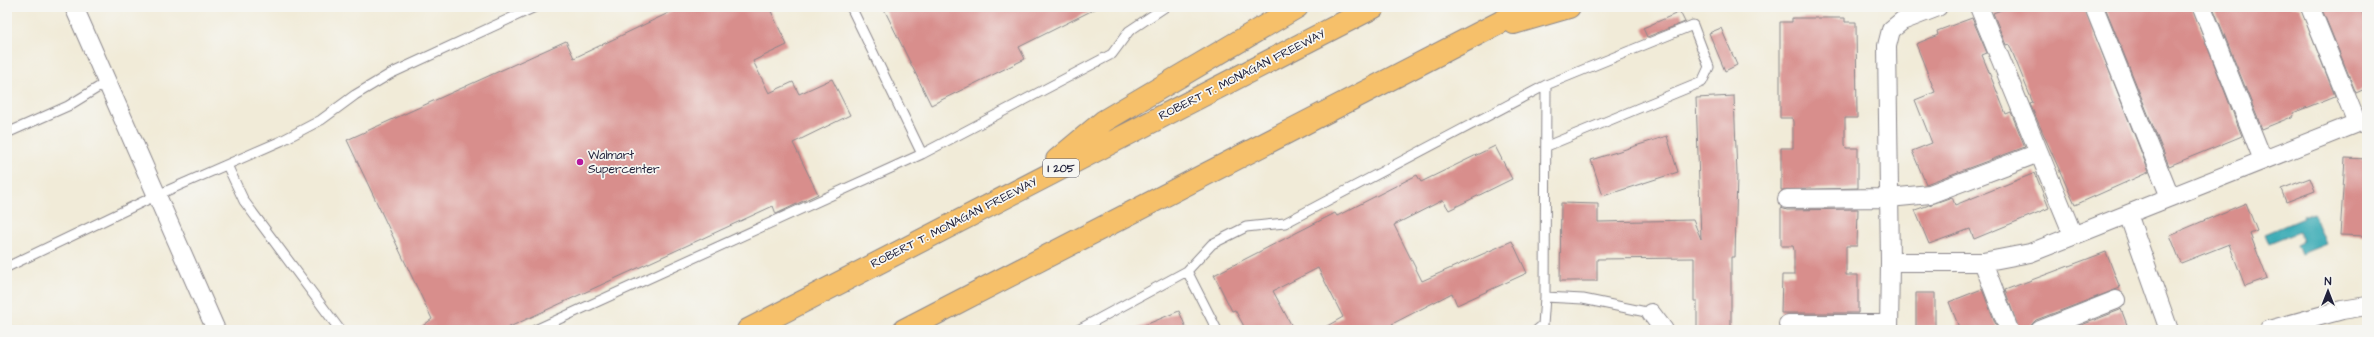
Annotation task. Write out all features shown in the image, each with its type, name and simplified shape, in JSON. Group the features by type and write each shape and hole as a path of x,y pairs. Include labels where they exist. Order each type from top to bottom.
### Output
{"highway":[{"path":"1021,189 1104,121 1297,7"},
{"name":"ROBERT T. MONAGAN FREEWAY","path":"748,330 1374,7"},
{"path":"904,330 1530,7"},
{"path":"1475,35 1569,7"}],"street":[{"path":"74,7 155,196 216,330"},
{"path":"1788,324 1889,327 1890,262 1887,46 1891,30 1902,21 1938,7"},
{"path":"1979,7 2073,235"},
{"path":"2094,7 2170,197"},
{"path":"2202,7 2263,160"},
{"path":"1890,262 1983,262 2030,253 2362,122 2310,7"},
{"path":"1787,199 1889,198 1930,194 2039,153"},
{"path":"2128,214 2169,330"},
{"path":"1983,262 2009,330"},
{"path":"2040,330 2116,300"},
{"path":"2269,330 2342,310 2367,306"},
{"path":"1651,313 1664,330"}],"lane":[{"path":"7,267 155,196 227,165 322,120 355,95 390,74 535,7"},
{"path":"850,7 922,154"},
{"path":"535,330 922,154 1112,54 1129,31 1165,7"},
{"path":"1078,330 1187,271 1212,244 1246,227 1284,223 1546,84 1693,25 1709,67 1702,82 1547,146"},
{"path":"7,133 68,106 107,82"},
{"path":"1537,330 1543,325 1546,298 1546,84"},
{"path":"227,165 244,200 340,330"},
{"path":"1187,271 1217,330"},
{"path":"1546,298 1583,299 1651,313"}],"water":[{"path":"2313,212 2326,244 2301,254 2297,244 2303,241 2299,232 2269,244 2265,234 2303,218 2302,216"}],"building":[{"name":"Walmart Supercenter","path":"681,7 769,7 787,45 753,61 769,93 793,82 799,94 832,79 850,115 793,143 818,194 776,214 773,206 503,330 417,330 432,319 347,140 566,41 574,58"},
{"path":"883,7 1099,7 1019,47 1025,59 931,105"},
{"path":"2009,7 2084,7 2149,172 2075,205 2030,104 2033,103 2009,44 2006,45 1993,13"},
{"path":"2105,7 2192,7 2242,136 2169,166"},
{"path":"2213,7 2300,7 2335,96 2293,113 2294,116 2262,129"},
{"path":"2321,7 2360,7 2367,25 2367,88 2356,93"},
{"path":"1680,12 1685,22 1647,37 1643,28"},
{"path":"1792,18 1845,18 1845,22 1856,22 1857,118 1845,118 1845,144 1846,148 1858,148 1858,188 1781,190 1781,148 1793,148 1793,122 1792,118 1780,118 1780,22 1792,22"},
{"path":"1972,18 1987,53 1982,55 2006,114 2011,112 2025,147 1926,184 1912,151 1932,143 1915,100 1935,92 1916,44 1938,35 1937,31"},
{"path":"1721,28 1737,65 1725,71 1709,33"},
{"path":"1734,96 1737,174 1735,257 1731,257 1731,330 1697,330 1697,301 1694,301 1694,258 1597,259 1597,281 1560,281 1561,203 1598,204 1598,222 1693,220 1701,239 1696,98"},
{"path":"1667,136 1678,172 1603,196 1591,160"},
{"path":"1495,146 1512,179 1449,210 1443,200 1394,225 1422,281 1512,241 1527,273 1457,305 1452,293 1392,324 1396,330 1320,330 1343,317 1318,268 1273,291 1294,330 1246,330 1235,310 1232,311 1214,275 1335,213 1337,216 1417,175 1421,182"},
{"path":"2345,158 2367,159 2367,236 2340,235"},
{"path":"2035,173 2049,208 1974,239 1970,229 1929,244 1915,210 1952,197 1955,205"},
{"path":"2310,178 2315,191 2286,202 2281,189"},
{"path":"2246,203 2257,231 2250,234 2267,278 2245,286 2229,244 2181,263 2170,235"},
{"path":"1781,208 1787,210 1858,209 1857,246 1846,246 1846,275 1858,275 1858,313 1781,313 1782,275 1794,275 1794,250 1793,246 1781,246"},
{"path":"2106,252 2120,288 2036,320 2032,324 2030,330 2019,330 2005,290"},
{"path":"1982,289 1998,330 1960,330 1949,302"},
{"path":"1916,293 1935,293 1935,326 1916,327"},
{"path":"2121,309 2129,330 2069,330 2120,310"},
{"path":"1179,311 1187,330 1133,330"}],"place":[{"name":"Walmart Supercenter","path":"580,162"}]}
